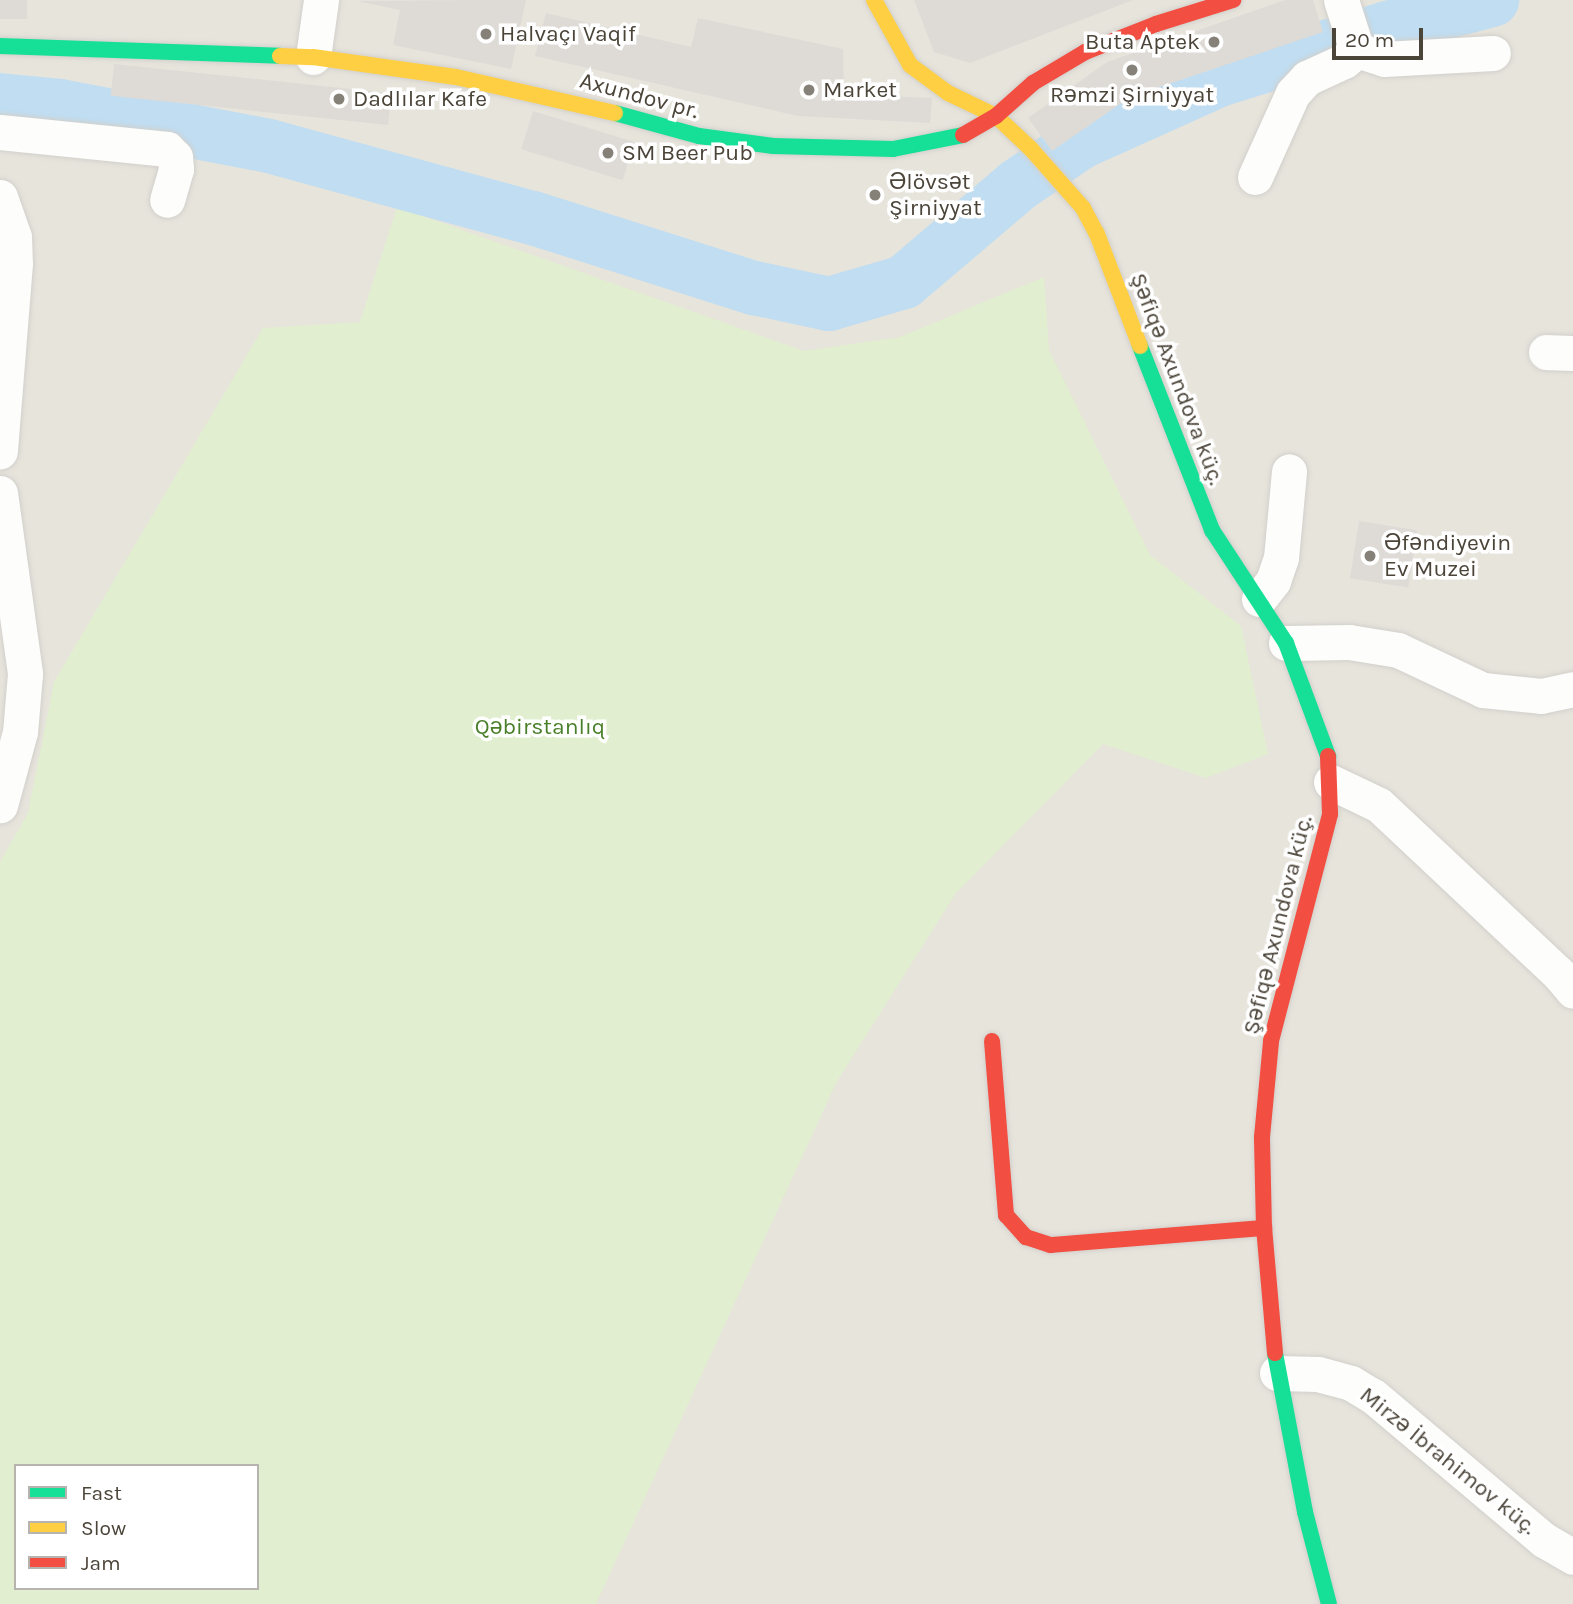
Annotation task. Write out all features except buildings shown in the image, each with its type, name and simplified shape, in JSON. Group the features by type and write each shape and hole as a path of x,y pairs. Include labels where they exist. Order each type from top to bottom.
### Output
{"street":[{"path":"313,57 321,0"},
{"name":"Şəfiqə Axundova küç.","path":"874,0 910,65 948,93 996,116 1031,149 1083,208 1097,234 1186,469 1212,530 1286,643 1327,752 1331,782 1330,814 1322,852 1288,966 1271,1041 1262,1137 1264,1228 1277,1373 1305,1512 1329,1604"},
{"name":"Axundov pr.","path":"0,46 313,57 456,77 570,100 699,136 773,146 903,148 966,134 996,116 1033,83 1085,52 1156,24 1233,0"},
{"path":"1348,23 1384,59 1493,53"},
{"path":"1255,177 1293,93 1307,78 1345,61 1348,23"},
{"path":"0,132 167,149 175,157 176,169 167,200"},
{"path":"0,197 14,237 15,263 0,451"},
{"path":"1259,600 1273,581 1281,558 1289,471"},
{"path":"0,493 24,674 20,732 0,805"},
{"path":"1286,643 1349,642 1398,650 1483,690 1541,696 1573,689"},
{"path":"1331,782 1379,805 1558,973 1573,991"},
{"path":"992,1041 1006,1215 1026,1237 1051,1245 1264,1228"},
{"name":"Mirzə İbrahimov küç.","path":"1277,1373 1318,1374 1351,1383 1373,1396 1544,1540 1573,1557"}],"shaded area":[{"path":"0,0 1573,0 1573,1604 229,1604 254,1590 259,1590 259,1464 255,1464 0,1216"}],"green space":[{"name":"Qəbirstanlıq","path":"397,207 804,351 900,337 1044,277 1049,350 1150,555 1241,626 1268,754 1206,778 1103,744 956,893 836,1083 596,1604 0,1604 0,862 28,813 54,682 263,328 360,322"}],"waterway":[{"path":"0,100 60,106 269,146 533,218 754,288 829,304 904,282 1018,185 1081,142 1219,80 1387,28 1492,0"}],"traffic: fast":[{"path":"0,46 280,56"},
{"path":"615,113 699,136 773,146 893,149 963,135"},
{"path":"1140,346 1212,530 1286,643 1328,756"},
{"path":"1275,1353 1305,1512 1329,1604"}],"traffic: slow":[{"path":"874,0 910,65 948,93 996,116 1031,149 1083,208 1097,234 1140,346"},
{"path":"280,56 313,57 456,77 615,113"}],"traffic: jam":[{"path":"963,135 996,116 1033,83 1085,52 1156,24 1233,0"},
{"path":"1275,1353 1264,1228 1262,1137 1271,1041 1330,814 1328,756"},
{"path":"992,1041 1006,1215 1026,1237 1051,1245 1264,1228"}],"place":[{"name":"Halvaçı Vaqif","path":"486,34"},
{"name":"Buta Aptek","path":"1214,42"},
{"name":"Rəmzi Şirniyyat","path":"1132,70"},
{"name":"Market","path":"809,90"},
{"name":"Dadlılar Kafe","path":"339,99"},
{"name":"SM Beer Pub","path":"608,153"},
{"name":"Əlövsət Şirniyyat","path":"875,195"},
{"name":"Əfəndiyevin Ev Muzei","path":"1370,556"}]}
